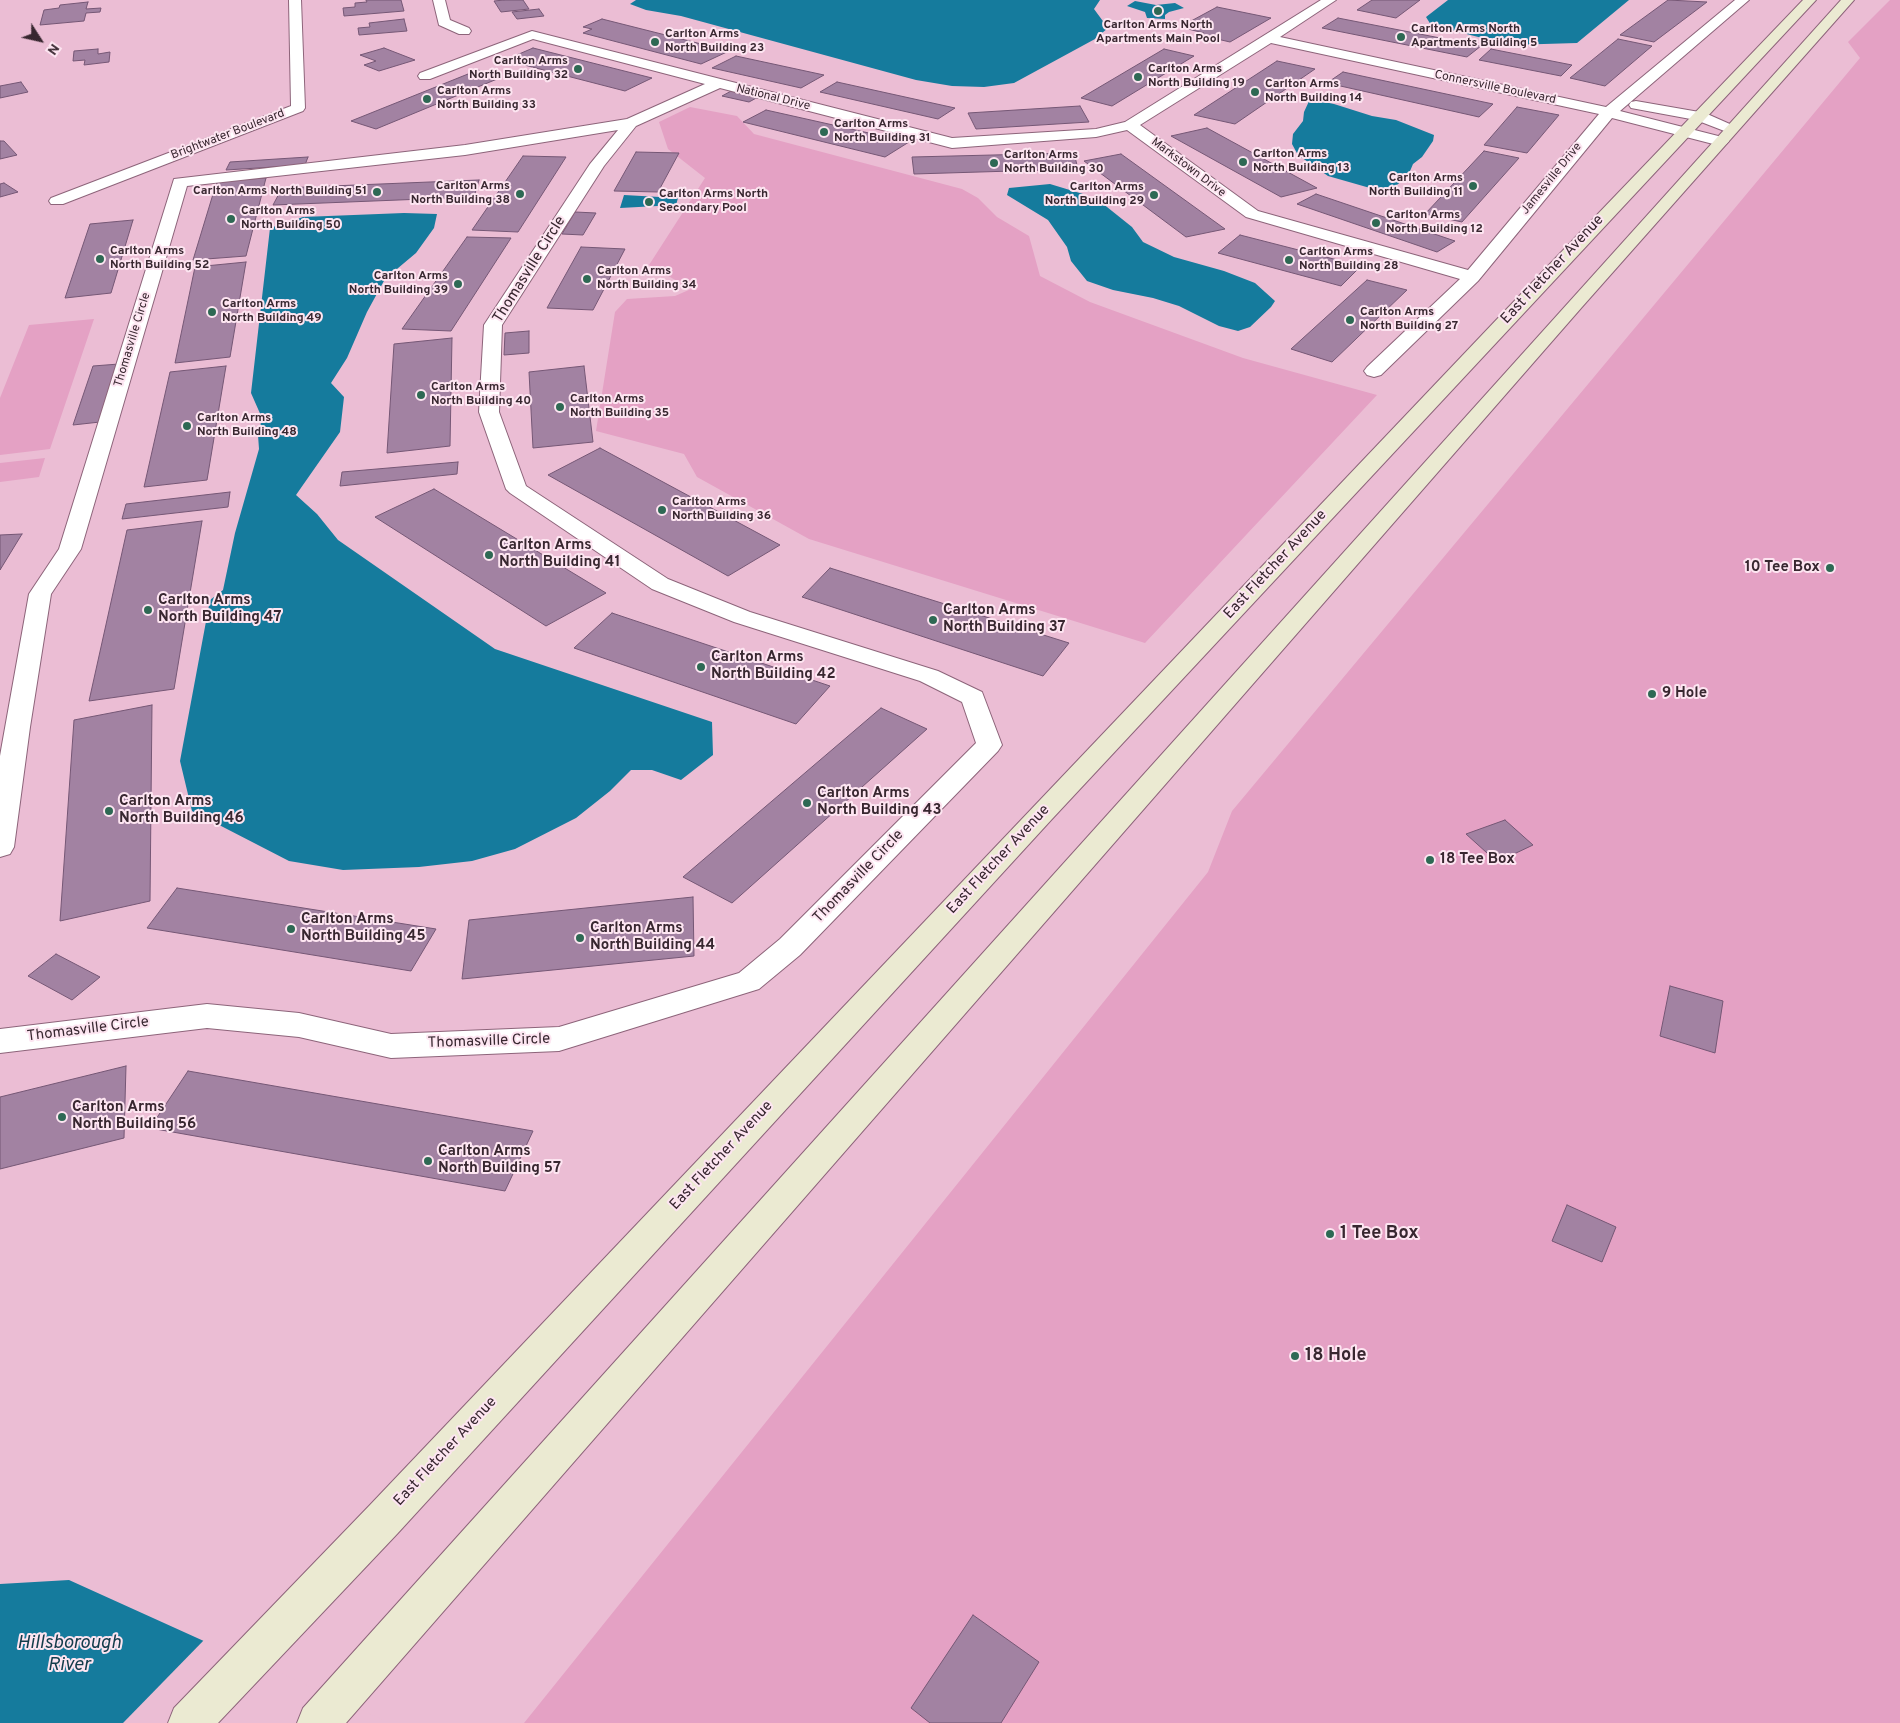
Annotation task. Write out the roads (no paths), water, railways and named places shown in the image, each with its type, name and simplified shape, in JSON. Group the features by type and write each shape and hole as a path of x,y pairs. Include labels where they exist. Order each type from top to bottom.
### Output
{"main road":[{"name":"East Fletcher Avenue","path":"189,1723 383,1520 1036,820 1810,0"},
{"path":"318,1723 1726,135 1848,0"}],"street":[{"name":"Brightwater Boulevard","path":"57,201 298,108 295,0"},
{"path":"439,0 444,22 464,31"},
{"path":"1130,125 1330,0"},
{"name":"Jamesville Drive","path":"1374,371 1472,277 1614,107 1743,0"},
{"name":"Connersville Boulevard","path":"1273,34 1692,124 1726,135"},
{"name":"National Drive","path":"425,76 532,35 716,84 952,142 1096,133 1130,125"},
{"name":"Thomasville Circle","path":"0,847 17,727 40,594 70,549 180,182 465,150 631,123 716,84"},
{"name":"Connersville Boulevard","path":"1614,107 1692,124 1726,135"},
{"name":"Thomasville Circle","path":"0,1040 207,1016 299,1025 391,1046 559,1039 749,981 790,948 989,745 973,698 929,676 742,617 660,584 516,489 489,412 493,325 598,164 631,123"},
{"name":"Markstown Drive","path":"1130,125 1252,214 1472,277"}],"water":[{"path":"636,0 1100,0 1094,9 1108,28 1095,39 1014,83 984,87 952,86 916,80 681,16 646,10 630,4"},
{"path":"1448,0 1629,0 1577,43 1510,45 1431,25 1426,17"},
{"name":"Carlton Arms North Apartments Main Pool","path":"1135,1 1156,5 1175,3 1184,8 1169,12 1165,15 1165,19 1147,18 1145,12 1127,6"},
{"path":"1310,99 1334,104 1372,116 1396,120 1434,135 1433,141 1422,157 1413,164 1408,176 1393,188 1377,190 1328,176 1298,155 1292,144 1293,134 1303,121 1304,112"},
{"path":"1050,184 1083,194 1102,203 1132,227 1143,242 1174,257 1224,271 1255,283 1275,301 1250,327 1238,331 1219,326 1179,306 1153,298 1113,290 1087,281 1071,261 1067,247 1048,220 1007,195 1009,188"},
{"name":"Carlton Arms North Secondary Pool","path":"624,195 678,198 676,205 620,208"},
{"path":"404,213 437,214 434,228 416,253 385,279 367,312 347,358 331,383 344,397 340,432 296,495 317,514 338,540 495,649 712,722 713,755 681,780 652,770 631,770 610,791 576,818 515,849 472,861 419,867 343,870 289,861 192,811 180,761 210,600 223,590 235,533 259,449 258,435 262,418 251,393 270,228 303,217"},
{"name":"Hillsborough River","path":"69,1580 385,1723 0,1723 0,1584"}],"place":[{"name":"Carlton Arms North Apartments Main Pool","path":"1158,11"},
{"name":"Carlton Arms North Apartments Building 5","path":"1401,37"},
{"name":"Carlton Arms North Building 23","path":"655,42"},
{"name":"Carlton Arms North Building 32","path":"578,69"},
{"name":"Carlton Arms North Building 19","path":"1138,77"},
{"name":"Carlton Arms North Building 14","path":"1255,92"},
{"name":"Carlton Arms North Building 33","path":"427,99"},
{"name":"Carlton Arms North Building 31","path":"824,132"},
{"name":"Carlton Arms North Building 13","path":"1243,162"},
{"name":"Carlton Arms North Building 30","path":"994,163"},
{"name":"Carlton Arms North Building 11","path":"1473,186"},
{"name":"Carlton Arms North Building 51","path":"377,192"},
{"name":"Carlton Arms North Building 38","path":"520,194"},
{"name":"Carlton Arms North Building 29","path":"1154,195"},
{"name":"Carlton Arms North Secondary Pool","path":"649,202"},
{"name":"Carlton Arms North Building 50","path":"231,219"},
{"name":"Carlton Arms North Building 12","path":"1376,223"},
{"name":"Carlton Arms North Building 52","path":"100,259"},
{"name":"Carlton Arms North Building 28","path":"1289,260"},
{"name":"Carlton Arms North Building 34","path":"587,279"},
{"name":"Carlton Arms North Building 39","path":"458,284"},
{"name":"Carlton Arms North Building 49","path":"212,312"},
{"name":"Carlton Arms North Building 27","path":"1350,320"},
{"name":"Carlton Arms North Building 40","path":"421,395"},
{"name":"Carlton Arms North Building 35","path":"560,407"},
{"name":"Carlton Arms North Building 48","path":"187,426"},
{"name":"Carlton Arms North Building 36","path":"662,510"},
{"name":"Carlton Arms North Building 41","path":"489,555"},
{"name":"10 Tee Box","path":"1830,568"},
{"name":"Carlton Arms North Building 47","path":"148,610"},
{"name":"Carlton Arms North Building 37","path":"933,620"},
{"name":"Carlton Arms North Building 42","path":"701,667"},
{"name":"9 Hole","path":"1652,694"},
{"name":"Carlton Arms North Building 43","path":"807,803"},
{"name":"Carlton Arms North Building 46","path":"109,811"},
{"name":"18 Tee Box","path":"1430,860"},
{"name":"Carlton Arms North Building 45","path":"291,929"},
{"name":"Carlton Arms North Building 44","path":"580,938"},
{"name":"Carlton Arms North Building 56","path":"62,1117"},
{"name":"Carlton Arms North Building 57","path":"428,1161"},
{"name":"1 Tee Box","path":"1330,1234"},
{"name":"18 Hole","path":"1295,1356"}]}
